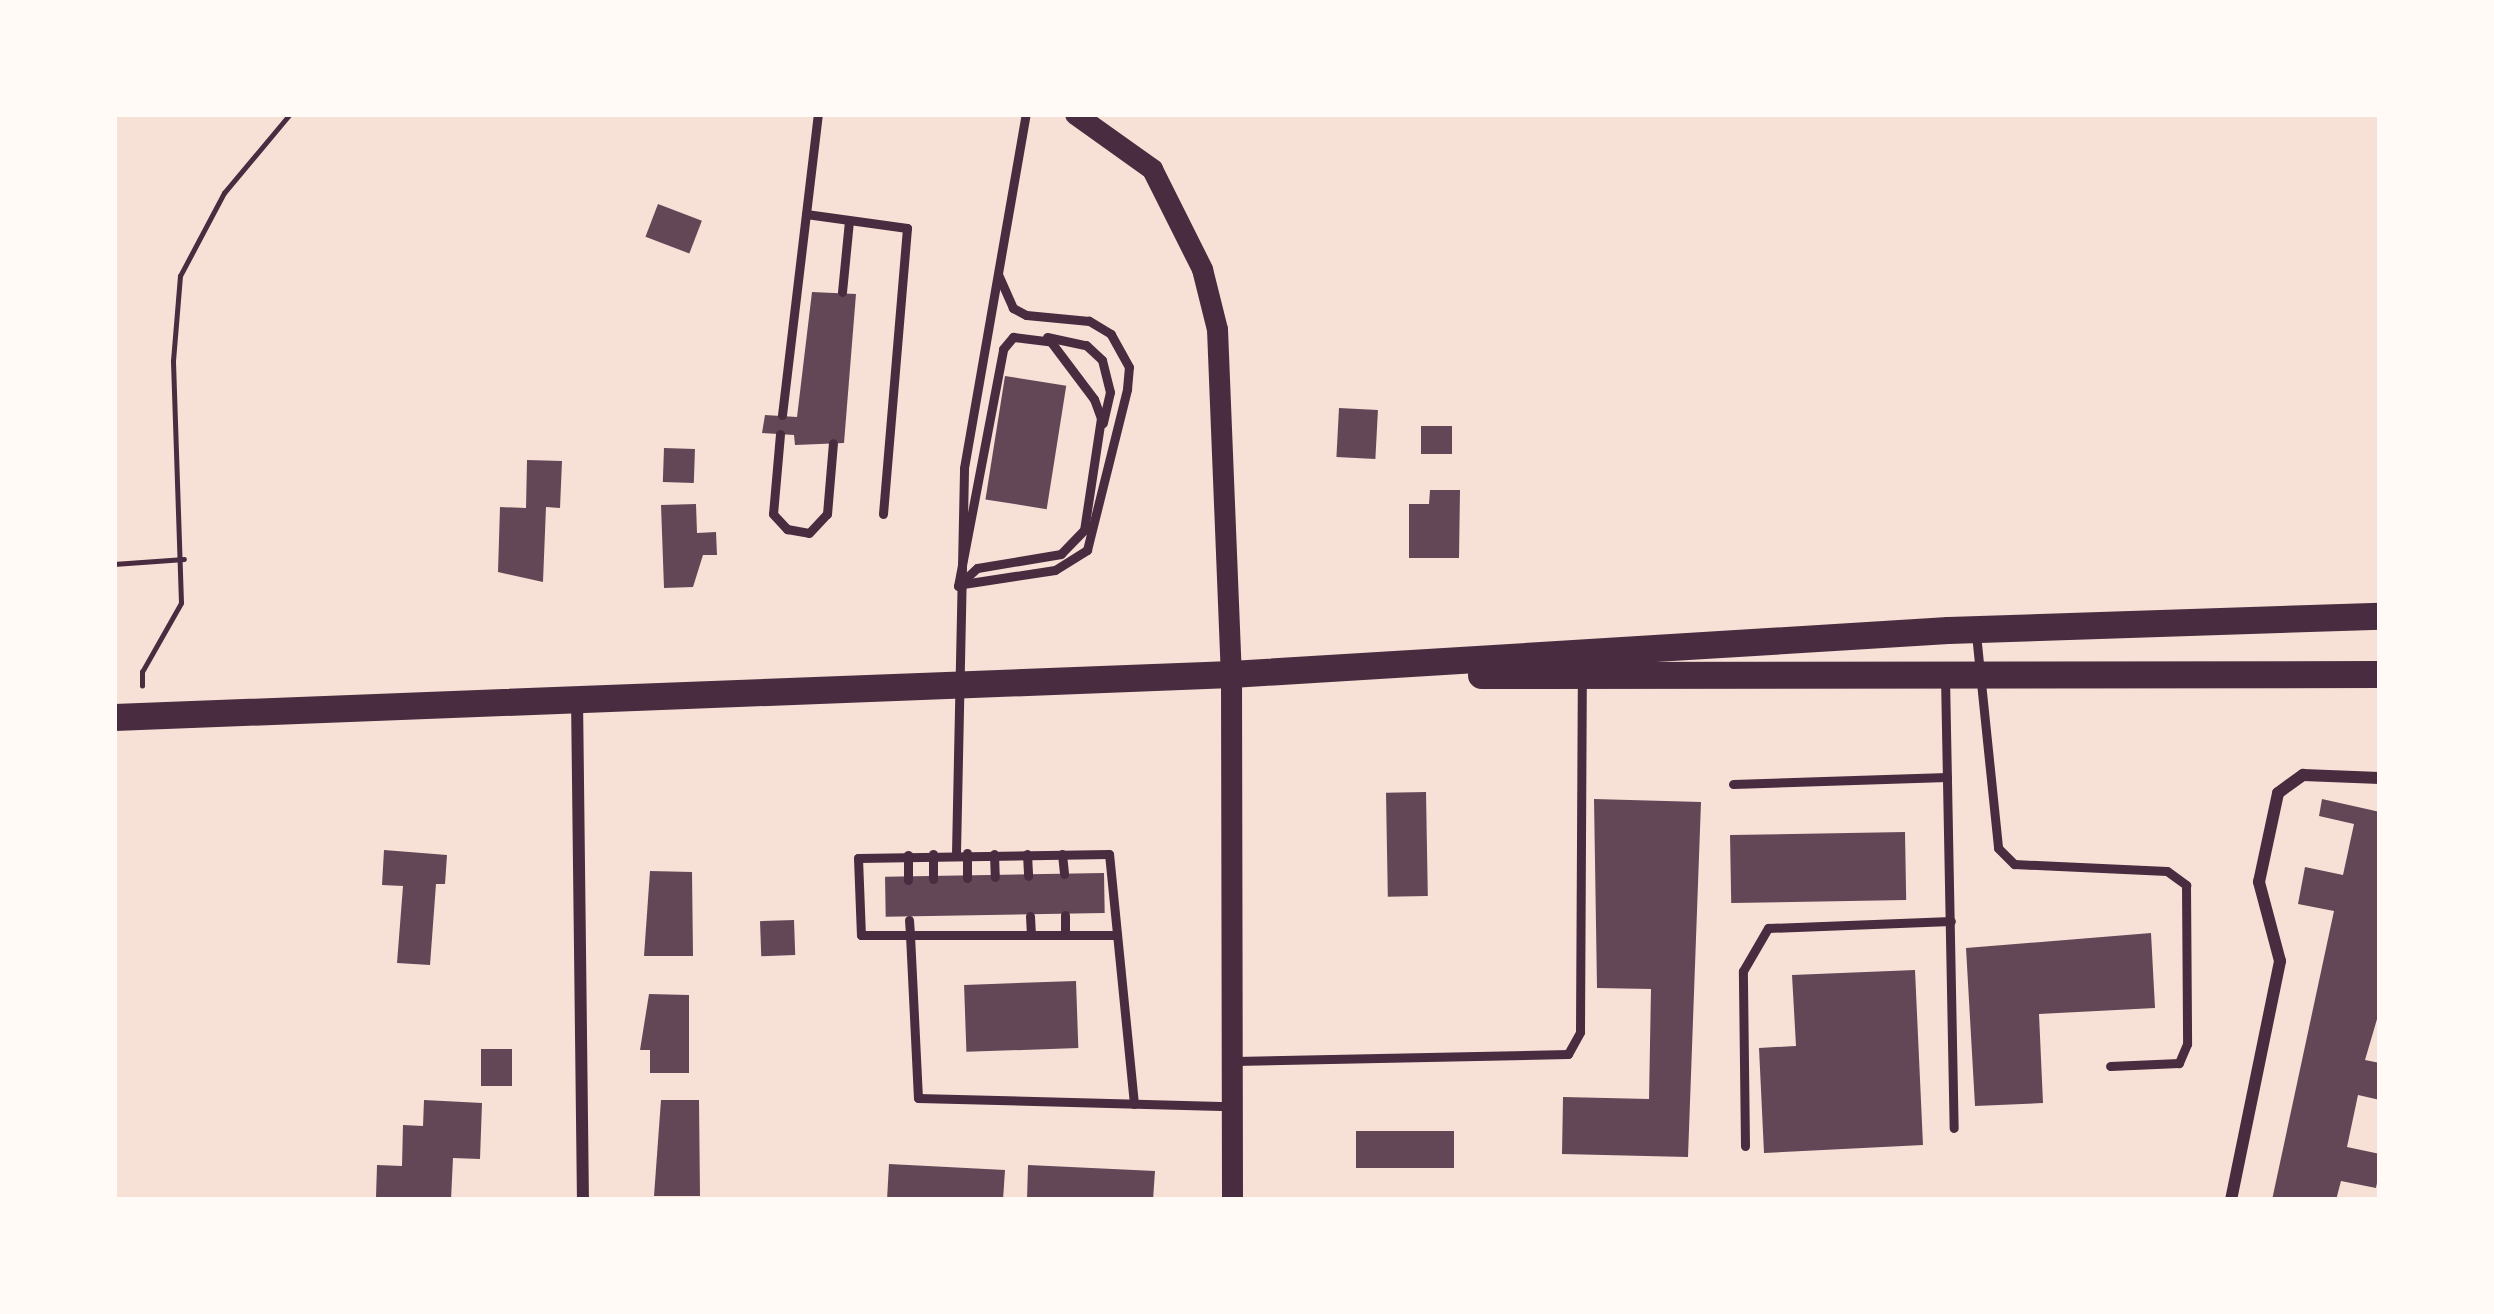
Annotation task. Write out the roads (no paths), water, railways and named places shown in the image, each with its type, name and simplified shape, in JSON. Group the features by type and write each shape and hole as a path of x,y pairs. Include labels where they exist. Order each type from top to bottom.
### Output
{"main road":[{"path":"128,717 1231,674 1976,628 2380,616"},
{"path":"1231,674 2380,674"}],"street":[{"path":"1075,114 1152,169 1202,268 1217,329 1231,674 1232,1200"},
{"path":"577,696 583,1200"},
{"path":"2231,1200 2280,961 2259,882 2278,793 2302,775 2380,778"}],"lane":[{"path":"782,416 818,114"},
{"path":"967,878 962,853 958,586 964,468 1026,114"},
{"path":"806,214 908,228 883,514"},
{"path":"842,292 848,220"},
{"path":"958,586 1069,566 1088,550 1127,388 1129,368 1111,334 1089,322 1013,308 997,272"},
{"path":"1035,336 1051,342 1094,399 1096,440"},
{"path":"1013,337 1076,341 1102,360 1110,392 1096,440 1084,530 1074,545 977,568 958,586 1003,349 1013,337"},
{"path":"780,434 773,514 787,529 808,533 827,514 833,443"},
{"path":"1976,628 1997,848 2014,864 2167,872 2186,885 2187,1044 2179,1063 2110,1066"},
{"path":"1229,1061 1568,1054 1580,1032 1582,675"},
{"path":"1945,676 1954,1127"},
{"path":"1733,784 1947,776"},
{"path":"933,854 933,879"},
{"path":"994,854 995,877"},
{"path":"1028,854 1028,875"},
{"path":"1062,854 1064,874"},
{"path":"1117,934 861,934 857,858 1109,854 1117,934 1133,1104"},
{"path":"908,855 908,880"},
{"path":"1065,914 1066,935"},
{"path":"1030,916 1031,935"},
{"path":"996,917 996,935"},
{"path":"968,918 968,935"},
{"path":"934,919 934,935"},
{"path":"909,920 919,1098 1230,1106"},
{"path":"1745,1146 1743,971 1768,928 1951,922"}]}
